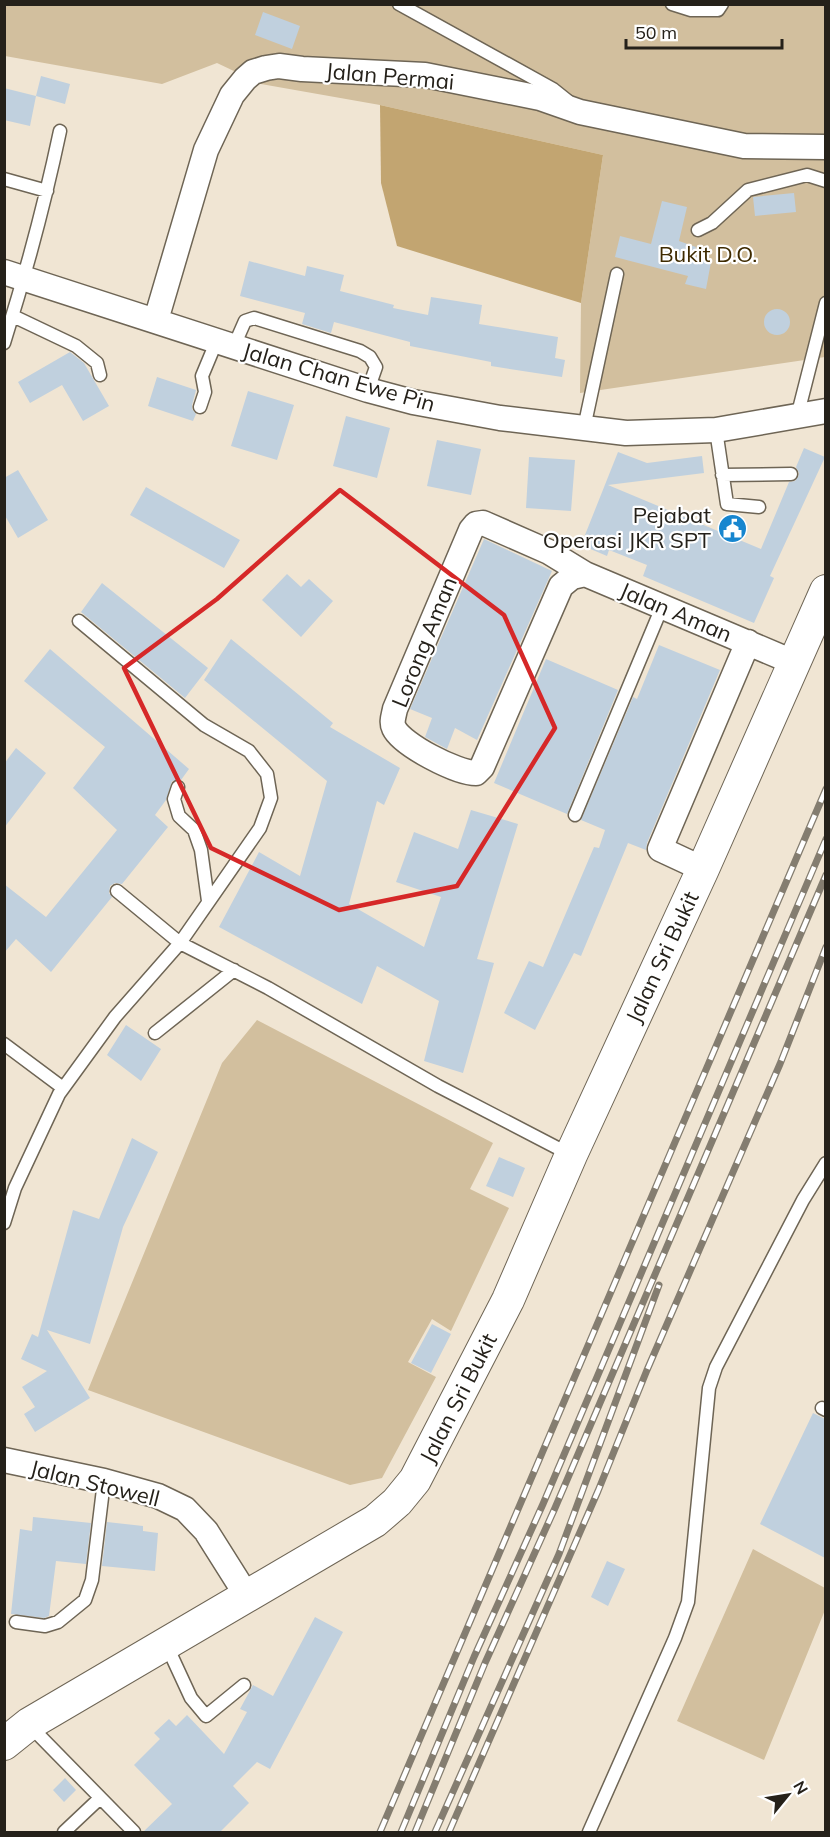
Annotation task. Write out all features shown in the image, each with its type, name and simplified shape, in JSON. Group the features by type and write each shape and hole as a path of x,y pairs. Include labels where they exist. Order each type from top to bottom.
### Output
{"street":[{"name":"Jalan Permai","path":"156,320 206,150 232,95 253,72 279,66 425,75 540,98 580,112 744,146 825,147"},
{"name":"Jalan Chan Ewe Pin","path":"15,275 368,390 413,402 500,418 626,433 716,430 825,411"},
{"name":"Lorong Aman","path":"483,523 549,552 585,574 572,577 561,586 482,767 476,773 456,769 435,758 409,744 394,730 395,709 448,580 476,524 483,523"},
{"name":"Jalan Aman","path":"585,574 793,662"},
{"name":"Jalan Sri Bukit","path":"4,1744 28,1724 375,1521 397,1502 415,1480 508,1300 570,1155 703,869 825,591"},
{"name":"Jalan Sri Bukit","path":"703,869 660,849 748,642"},
{"name":"Jalan Stowell","path":"4,1460 104,1481 158,1496 184,1509 206,1531 247,1596"}],"lane":[{"path":"399,4 553,89 580,112"},
{"path":"672,4 691,10 718,10 722,4"},
{"path":"4,343 13,316 15,275 47,191 60,131"},
{"path":"698,230 712,223 748,190 807,175 825,181"},
{"path":"4,179 47,191"},
{"path":"584,428 617,274"},
{"path":"797,417 825,303"},
{"path":"13,316 76,346 97,363 100,375"},
{"path":"200,407 205,392 202,376 225,343 245,321 254,318 360,351 370,357 376,367 368,390"},
{"path":"716,430 727,504 759,507"},
{"path":"722,474 791,474"},
{"path":"575,815 662,607"},
{"path":"4,1223 15,1188 63,1088 115,1017 180,943 260,828 271,798 267,774 249,751 204,724 78,621"},
{"path":"178,787 174,799 179,816 194,830 201,850 208,901"},
{"path":"117,891 180,943 234,970 438,1086 570,1155"},
{"path":"155,1033 234,970"},
{"path":"4,1044 63,1088"},
{"path":"589,1833 675,1638 688,1602 709,1388 716,1367 803,1200 825,1163"},
{"path":"16,1622 45,1626 58,1622 85,1600 92,1580 104,1481"},
{"path":"166,1643 191,1698 206,1716 244,1684"},
{"path":"28,1724 134,1833"},
{"path":"63,1833 99,1798"}],"highlighted area":[{"path":"340,490 504,615 555,728 457,886 339,910 211,848 124,668 217,599"}],"green space":[{"name":"Bukit D.O.","path":"4,5 825,5 825,357 580,393 581,303 603,155 380,105 261,84 217,63 162,84 5,56"},
{"path":"257,1020 493,1143 470,1189 509,1208 451,1331 432,1319 408,1362 436,1377 382,1478 350,1485 88,1390 222,1063"},
{"path":"753,1549 825,1588 825,1610 764,1760 677,1721"}],"shaded area":[{"path":"380,105 603,155 581,303 397,246 381,183"}],"building":[{"path":"263,12 300,26 292,49 255,35"},
{"path":"41,76 70,84 65,104 36,96"},
{"path":"4,88 36,96 30,126 4,120"},
{"path":"794,193 796,212 755,216 753,197"},
{"path":"662,201 687,207 679,241 696,247 694,256 711,262 706,289 685,284 688,276 615,257 620,236 651,244"},
{"path":"249,261 305,276 307,266 344,275 340,291 394,305 393,308 428,315 431,297 482,305 479,324 558,337 555,358 565,360 562,377 491,366 491,362 410,346 410,342 334,322 331,333 302,324 305,313 240,296"},
{"path":"777,309 786,313 790,322 786,331 777,335 768,331 764,322 768,313"},
{"path":"70,352 84,363 109,406 83,421 62,385 30,403 18,382"},
{"path":"157,377 196,390 192,405 196,414 193,421 148,406"},
{"path":"248,391 294,405 277,460 231,446"},
{"path":"346,416 390,428 377,478 333,466"},
{"path":"437,440 481,449 471,495 427,486"},
{"path":"804,448 825,457 770,576 774,578 754,623 643,576 647,565 609,550 607,556 581,545 618,452 647,463 702,456 704,473 608,485 761,549 789,482 795,481 798,477 796,467"},
{"path":"529,457 575,460 571,511 526,508"},
{"path":"18,470 48,520 18,538 4,514 4,478"},
{"path":"146,487 240,540 224,568 130,515"},
{"path":"484,539 552,571 477,740 455,728 447,749 425,737 432,718 410,709"},
{"path":"287,574 301,587 309,579 333,601 301,637 262,600"},
{"path":"102,583 208,668 185,698 81,612"},
{"path":"231,639 333,723 330,727 400,768 384,805 377,801 349,904 424,947 441,897 396,882 414,832 458,849 471,810 518,824 477,959 494,963 463,1073 424,1061 439,1001 377,966 362,1004 219,927 259,852 300,876 327,781 204,680"},
{"path":"659,645 720,670 646,850 628,843 581,956 574,953 535,1030 504,1013 529,961 543,967 594,847 599,848 605,830 581,820 633,697 637,699"},
{"path":"50,649 189,769 181,780 172,781 166,800 155,815 168,827 122,884 115,883 110,886 109,893 112,897 51,972 16,939 4,953 4,884 46,917 117,830 73,788 105,747 24,681"},
{"path":"546,659 618,690 567,814 494,783"},
{"path":"16,748 46,773 4,828 4,764"},
{"path":"126,1025 161,1049 141,1081 107,1055"},
{"path":"132,1138 158,1152 123,1227 90,1344 47,1330 90,1398 35,1432 24,1414 35,1407 22,1387 47,1371 21,1359 32,1334 38,1337 73,1210 99,1219"},
{"path":"499,1157 525,1168 513,1197 486,1186"},
{"path":"432,1324 451,1334 431,1373 411,1363"},
{"path":"813,1413 825,1419 825,1558 760,1524"},
{"path":"33,1517 91,1523 86,1564 56,1561 49,1616 44,1618 11,1614 20,1529 32,1531"},
{"path":"107,1522 143,1526 143,1531 158,1533 155,1571 102,1566"},
{"path":"607,1561 625,1569 608,1606 591,1597"},
{"path":"315,1617 343,1632 270,1769 257,1762 233,1786 249,1803 219,1833 142,1833 172,1804 134,1765 160,1739 154,1733 169,1719 176,1726 187,1715 224,1754 247,1712 240,1709 253,1685 273,1696"},
{"path":"65,1778 76,1790 64,1802 53,1790"}],"railway":[{"path":"380,1832 826,789"},
{"path":"401,1832 826,839"},
{"path":"415,1832 485,1663 555,1508 826,875"},
{"path":"449,1832 598,1491 647,1370 780,1064 826,947"},
{"path":"435,1832 559,1554 659,1285"}],"place":[{"name":"Pejabat Operasi JKR SPT","path":"732,528"}]}
